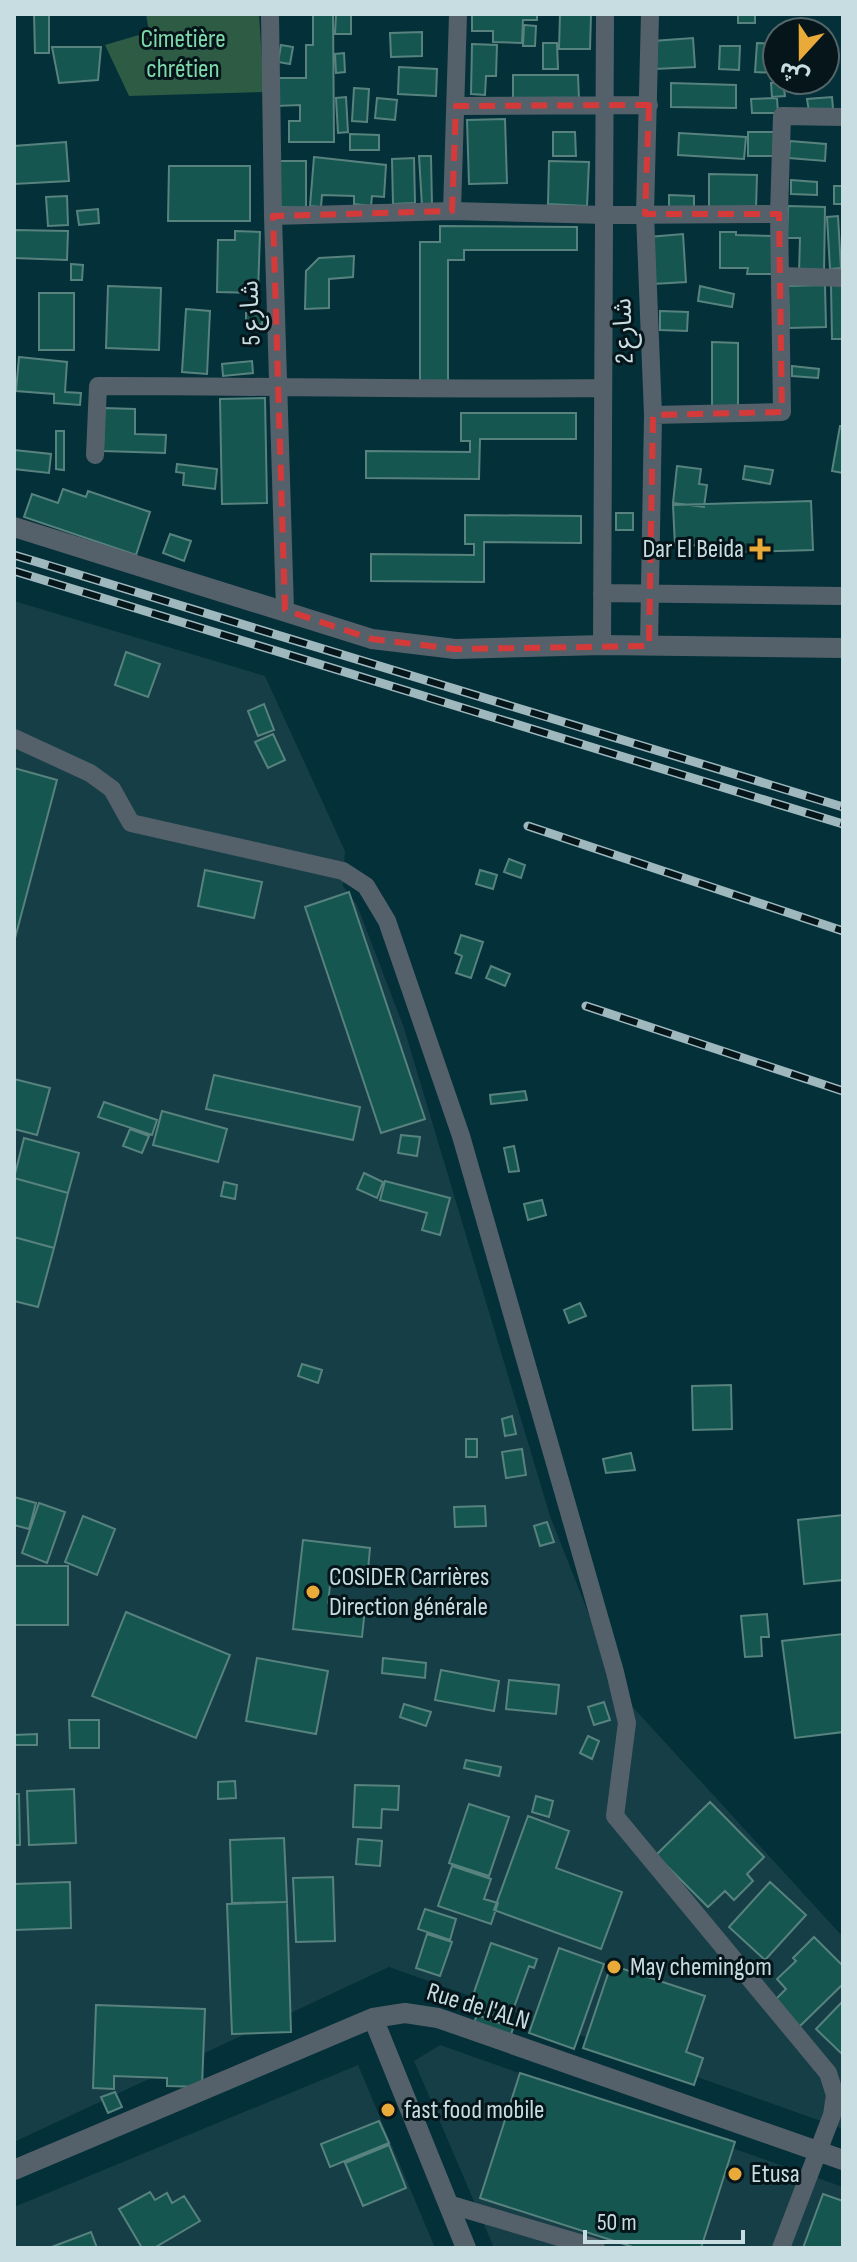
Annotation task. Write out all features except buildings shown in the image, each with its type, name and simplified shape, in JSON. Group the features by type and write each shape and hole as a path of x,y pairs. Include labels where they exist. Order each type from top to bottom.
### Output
{"street":[{"name":"شارع 5","path":"270,14 285,610"},
{"path":"452,211 458,14"},
{"name":"شارع 2","path":"602,645 605,14"},
{"name":"شارع 2","path":"649,646 653,415 645,214 652,14"},
{"path":"456,106 649,105"},
{"path":"653,415 782,412 779,214 782,116 843,117"},
{"path":"273,216 452,211 605,215 779,214"},
{"path":"781,276 843,278"},
{"path":"95,455 98,386 280,386 421,391 602,388"},
{"path":"14,527 372,639 455,649 602,645 843,648"},
{"path":"602,593 843,596"},
{"path":"14,738 90,773 112,789 131,823 343,871 366,886 387,921 461,1136 615,1672 627,1723 615,1816 828,2073 835,2095 832,2115 781,2248"},
{"name":"Rue de l'ALN","path":"14,2170 373,2018 405,2013 438,2018 843,2160"},
{"path":"373,2018 466,2248"},
{"path":"448,2204 596,2248"}],"highlighted area":[{"path":"649,105 645,214 779,214 782,412 653,415 649,646 455,649 372,639 285,610 273,216 452,211 456,106"}],"shaded area":[{"path":"14,601 265,676 345,851 343,886 357,905 404,1028 550,1516 620,1693 843,1937 843,2129 389,1967 14,2142"},
{"path":"440,2045 843,2187 843,2248 494,2248 414,2061"},
{"path":"358,2065 435,2248 14,2248 14,2207"}],"green space":[{"name":"Cimetière chrétien","path":"146,14 259,14 264,92 129,96 105,45 149,32"}],"railway":[{"path":"14,555 843,807"},
{"path":"14,571 843,824"},
{"path":"528,826 843,931"},
{"path":"586,1006 843,1091"}],"place":[{"name":"Dar El Beida","path":"760,549"},
{"name":"COSIDER Carrières Direction générale","path":"313,1592"},
{"name":"May chemingom","path":"614,1967"},
{"name":"fast food mobile","path":"388,2110"},
{"name":"Etusa","path":"735,2174"}]}
